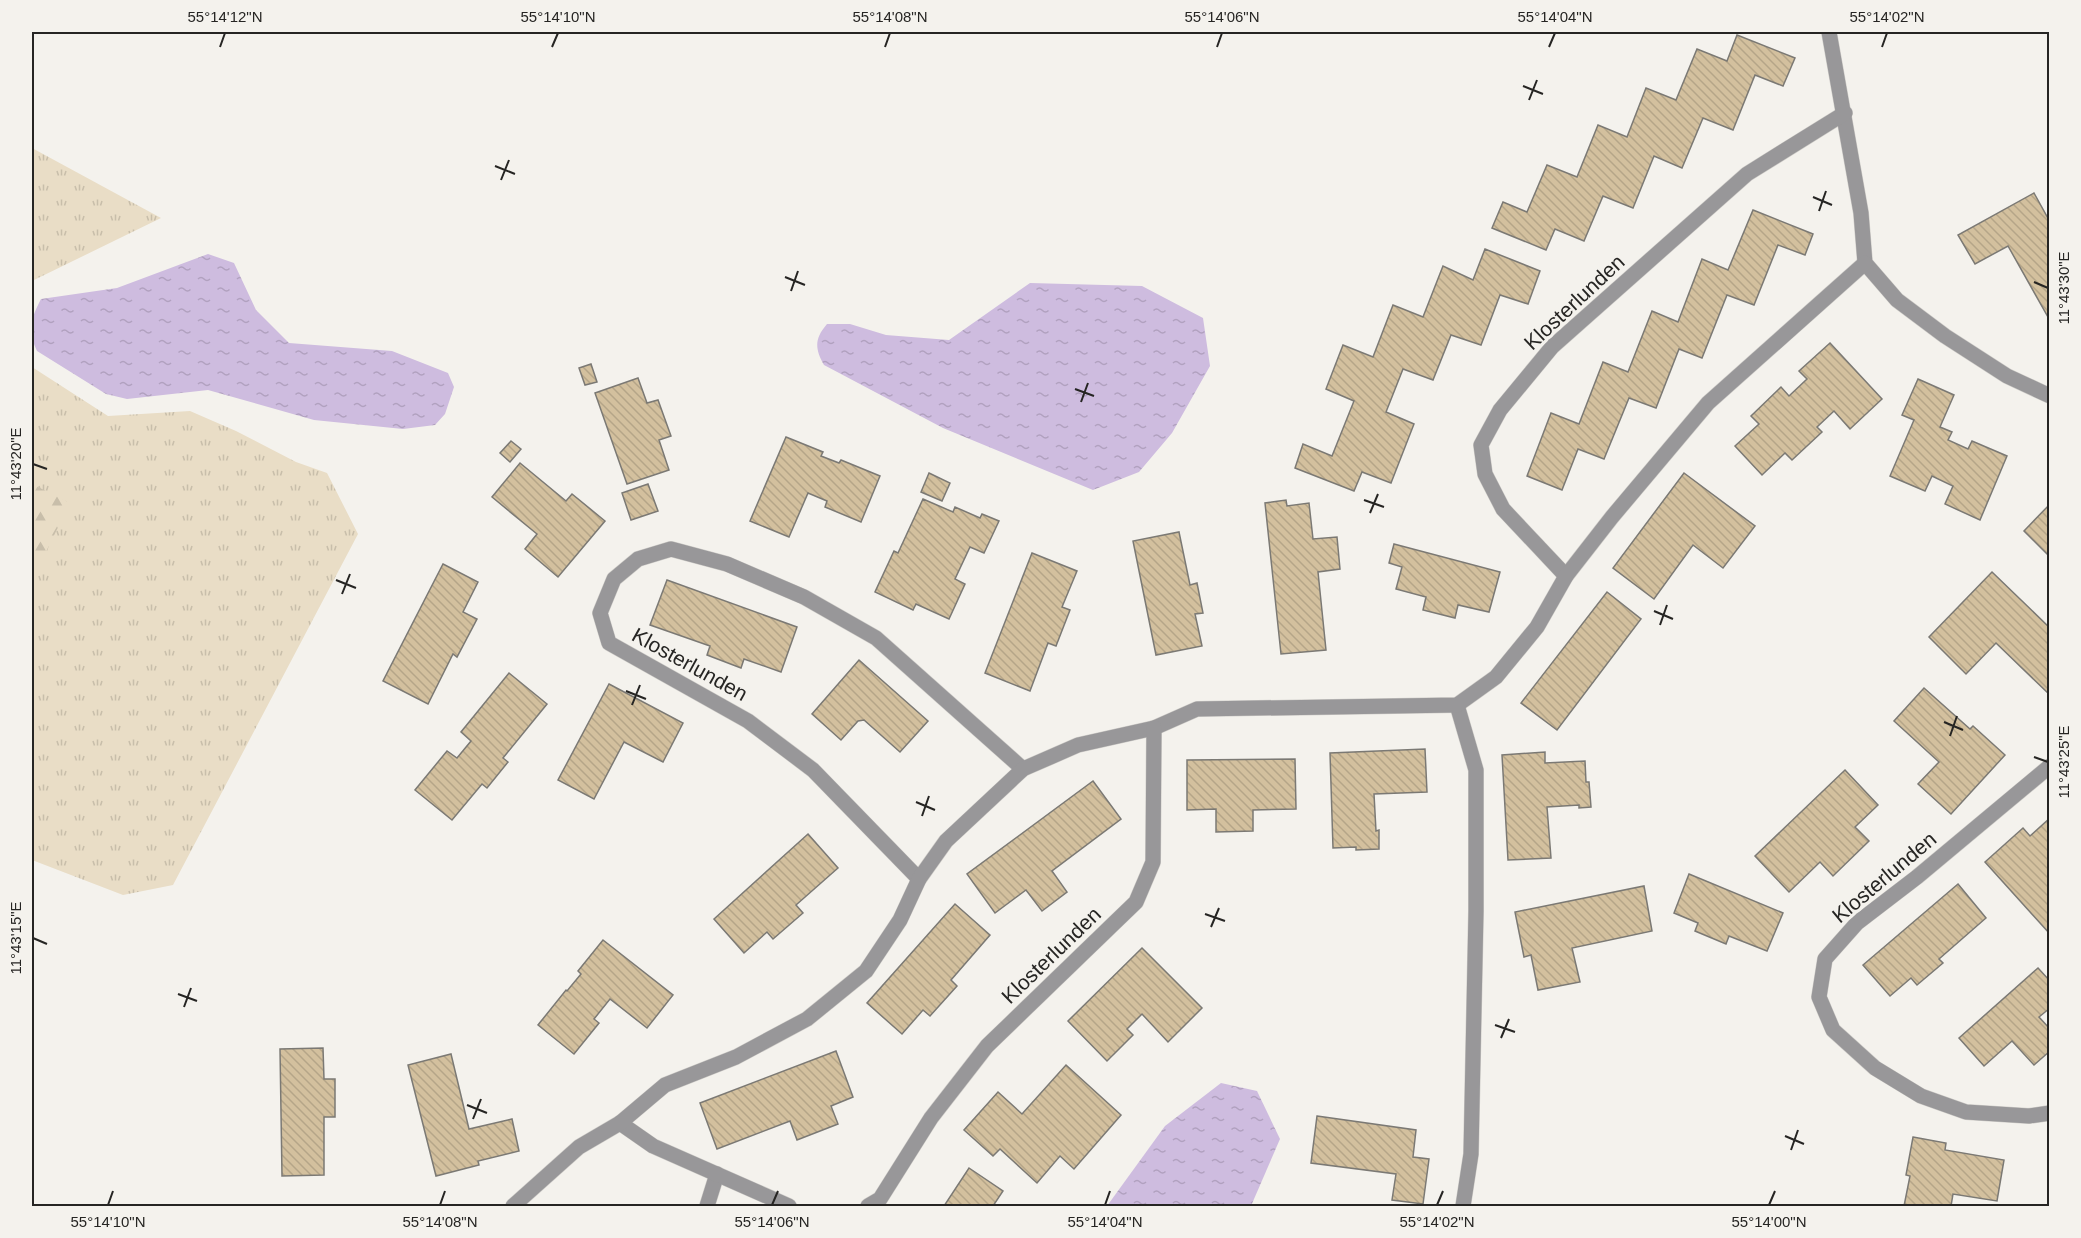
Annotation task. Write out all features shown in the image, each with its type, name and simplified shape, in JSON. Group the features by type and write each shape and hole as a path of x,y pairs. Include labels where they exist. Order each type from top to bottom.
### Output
{"street":[{"path":"1829,32 1861,213 1865,263 1897,300 1945,336 2007,376 2049,396"},
{"name":"Klosterlunden","path":"1566,576 1503,509 1485,474 1481,445 1500,410 1552,347 1747,174 1845,113"},
{"path":"513,1206 579,1147 620,1123 665,1085 736,1057 807,1019 866,971 900,920 919,879 946,841 1023,769 1078,745 1154,728 1197,709 1457,705 1496,677 1537,627 1566,576 1612,517 1708,403 1865,263"},
{"name":"Klosterlunden","path":"919,879 813,770 748,721 609,643 600,612 614,579 638,559 671,549 727,564 804,597 876,638 1023,769"},
{"path":"1457,705 1476,770 1476,911 1471,1154 1464,1206"},
{"name":"Klosterlunden","path":"868,1206 880,1199 931,1118 987,1046 1136,902 1153,862 1154,728"},
{"name":"Klosterlunden","path":"2049,766 1917,877 1857,923 1825,959 1819,997 1833,1030 1875,1068 1921,1096 1966,1112 2029,1116 2049,1113"},
{"path":"620,1123 653,1146 789,1206"},
{"path":"707,1206 717,1174"}],"green space":[{"path":"32,148 161,218 32,281"},
{"path":"32,367 108,416 190,411 236,431 296,462 327,473 358,534 173,885 123,895 32,860"},
{"path":"32,484 70,503 32,580"}],"water":[{"path":"208,254 234,263 256,310 289,343 392,351 448,373 454,387 445,414 435,425 403,429 314,420 208,390 127,399 106,394 37,351 31,331 35,312 41,299 117,288"},
{"path":"1030,283 1142,286 1203,318 1210,366 1172,433 1139,472 1093,490 943,428 824,365 819,354 818,339 827,324 850,324 886,335 949,340"},
{"path":"1221,1083 1257,1091 1280,1139 1251,1206 1107,1206 1165,1126"}],"building":[{"path":"1737,35 1795,58 1783,86 1755,75 1733,130 1703,118 1682,168 1654,156 1633,208 1603,196 1584,241 1555,229 1546,250 1492,228 1503,202 1527,212 1547,165 1577,177 1598,125 1627,137 1646,88 1676,100 1697,49 1727,61"},
{"path":"2034,193 2050,222 2050,316 2048,317 2008,246 1975,264 1958,235"},
{"path":"1753,210 1813,234 1805,255 1778,245 1754,305 1727,295 1702,358 1679,349 1656,408 1629,398 1604,459 1578,449 1562,490 1527,476 1551,413 1579,424 1603,362 1628,372 1652,311 1678,322 1702,259 1728,270"},
{"path":"1485,249 1540,271 1528,304 1500,295 1481,345 1451,335 1433,380 1403,369 1386,412 1414,424 1391,483 1362,472 1354,491 1295,468 1303,444 1332,456 1354,401 1326,389 1343,345 1373,357 1393,305 1423,317 1443,266 1473,280"},
{"path":"1830,343 1882,399 1850,429 1834,411 1817,427 1822,432 1792,460 1785,453 1762,475 1735,446 1759,424 1751,416 1781,387 1789,396 1807,379 1799,371"},
{"path":"591,364 597,382 585,385 579,368"},
{"path":"638,378 647,403 658,400 671,436 659,440 669,470 627,484 595,393"},
{"path":"1918,379 1954,395 1940,427 1952,432 1948,440 1968,449 1972,441 2007,456 1980,520 1945,504 1953,486 1932,476 1925,491 1890,476 1914,420 1902,415"},
{"path":"786,437 823,452 821,456 839,463 841,460 880,476 861,522 825,507 827,501 808,493 789,537 750,521"},
{"path":"511,441 521,449 510,462 500,453"},
{"path":"520,463 566,501 572,494 605,521 558,577 525,549 537,534 492,497"},
{"path":"929,473 950,483 942,501 921,492"},
{"path":"1684,473 1755,526 1723,568 1693,545 1654,599 1613,568"},
{"path":"648,484 658,511 631,520 622,493"},
{"path":"923,499 953,512 955,507 980,518 982,514 999,521 984,553 970,547 955,579 965,584 949,619 916,604 913,610 875,592 894,551 898,553"},
{"path":"1286,500 1287,506 1309,503 1313,539 1337,537 1340,569 1318,572 1326,650 1281,654 1265,503"},
{"path":"2050,504 2050,555 2049,556 2024,531"},
{"path":"1179,532 1190,585 1197,583 1203,613 1195,614 1202,646 1156,655 1133,541"},
{"path":"1394,544 1500,572 1489,612 1458,605 1455,618 1423,610 1426,597 1396,589 1402,567 1389,563"},
{"path":"1032,553 1077,571 1062,607 1070,610 1056,646 1048,643 1030,691 985,673"},
{"path":"443,564 478,582 463,612 477,619 457,657 453,654 428,704 383,681"},
{"path":"1992,572 2050,628 2050,695 1996,643 1966,674 1929,637"},
{"path":"667,580 797,627 781,672 744,659 741,668 707,655 710,646 650,625"},
{"path":"1607,592 1641,619 1557,730 1521,703"},
{"path":"859,660 928,721 900,752 864,720 858,721 841,740 812,714"},
{"path":"509,673 547,704 503,758 508,762 487,788 482,784 452,820 415,790 447,751 457,758 471,741 461,732"},
{"path":"609,684 683,723 663,762 624,742 594,799 558,780"},
{"path":"1924,688 1970,729 1973,726 2005,755 1951,814 1918,784 1939,762 1894,721"},
{"path":"1425,749 1427,792 1374,794 1379,849 1333,848 1330,753"},
{"path":"1545,752 1545,763 1585,761 1591,807 1579,808 1579,805 1547,807 1551,858 1508,860 1502,755"},
{"path":"1295,759 1296,809 1253,810 1253,831 1216,832 1216,809 1187,810 1187,760"},
{"path":"1845,770 1878,805 1855,827 1869,841 1833,876 1820,862 1789,892 1755,856"},
{"path":"1093,781 1121,819 1052,871 1067,892 1042,911 1026,890 995,913 967,874"},
{"path":"2050,818 2050,934 1985,862 2023,828 2030,836"},
{"path":"808,834 838,868 796,905 803,913 773,939 767,932 744,953 714,919"},
{"path":"1689,874 1783,913 1767,951 1729,936 1726,944 1695,931 1698,923 1674,913"},
{"path":"1958,884 1986,918 1939,959 1943,963 1917,985 1911,978 1890,996 1863,965"},
{"path":"1644,886 1652,931 1572,948 1580,982 1538,990 1531,955 1524,957 1515,912"},
{"path":"955,904 990,935 951,980 957,986 930,1016 923,1010 902,1034 867,1003"},
{"path":"603,940 673,995 647,1028 610,999 594,1019 599,1023 574,1054 538,1025 581,974 578,971"},
{"path":"1142,948 1202,1008 1168,1042 1142,1014 1127,1029 1133,1035 1107,1061 1068,1021"},
{"path":"2038,968 2050,981 2050,1008 2039,1017 2050,1029 2050,1051 2034,1065 2012,1041 1984,1066 1959,1038"},
{"path":"323,1048 324,1079 335,1079 335,1117 324,1117 324,1175 282,1176 280,1049"},
{"path":"836,1051 853,1097 831,1106 838,1124 797,1140 790,1121 717,1149 700,1103"},
{"path":"451,1054 469,1129 512,1119 519,1151 478,1161 479,1165 436,1176 408,1065"},
{"path":"1066,1065 1121,1115 1074,1169 1060,1156 1037,1183 1000,1149 993,1156 964,1130 998,1092 1022,1114"},
{"path":"1317,1116 1416,1130 1413,1157 1429,1159 1423,1204 1392,1200 1396,1174 1311,1163"},
{"path":"1913,1137 1946,1143 1945,1150 2004,1160 1997,1201 1953,1194 1951,1206 1904,1206 1910,1176 1906,1175"},
{"path":"969,1168 1003,1191 993,1206 944,1206"}]}
